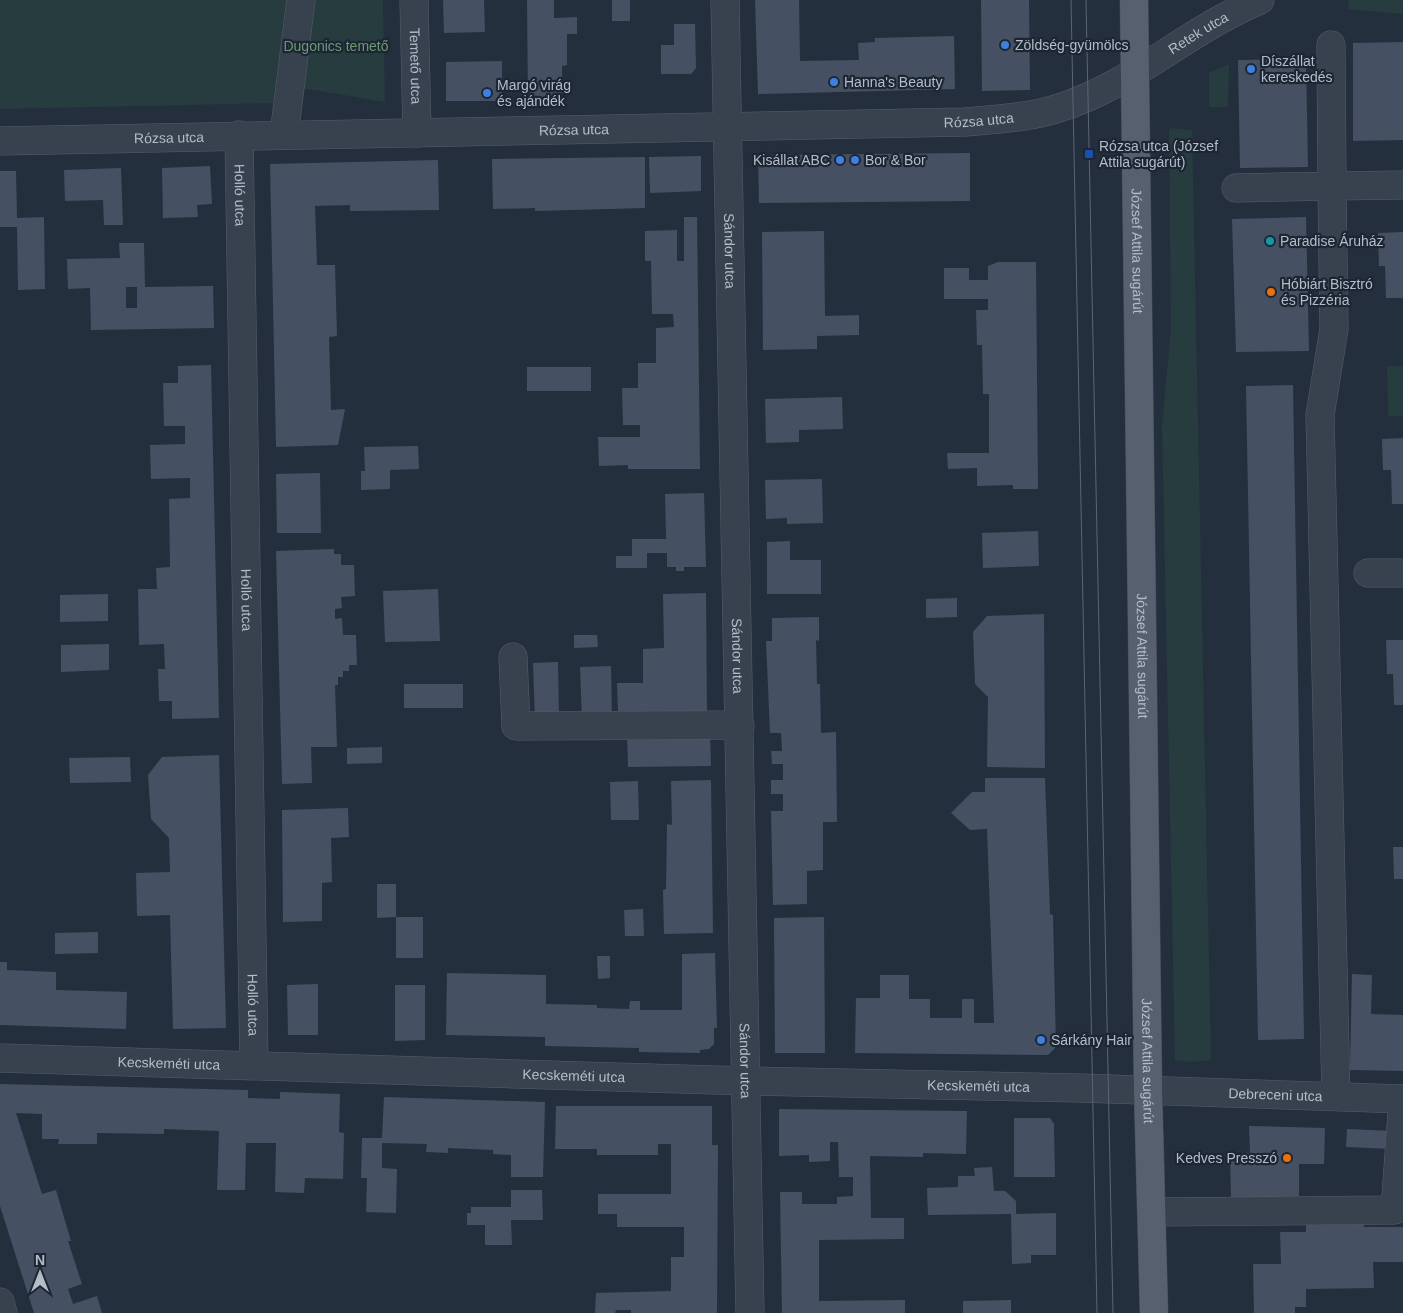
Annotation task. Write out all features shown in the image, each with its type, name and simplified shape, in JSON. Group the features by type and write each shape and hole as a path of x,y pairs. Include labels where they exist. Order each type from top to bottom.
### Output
{"main road":[{"name":"József Attila sugárút","path":"1134,0 1148,1090 1154,1313"}],"street":[{"path":"284,135 301,0"},
{"name":"Temető utca","path":"414,0 417,133"},
{"name":"Sándor utca","path":"726,0 750,1313"},
{"name":"Retek utca","path":"1136,70 1221,18 1260,0"},
{"path":"1330,45 1334,329 1320,415 1336,1096"},
{"name":"Rózsa utca","path":"0,141 965,122 1016,118 1059,108 1111,86 1136,70"},
{"name":"Holló utca","path":"239,135 254,1064"},
{"path":"1236,188 1403,185"},
{"path":"1368,573 1403,573"},
{"path":"513,657 516,726 740,725"},
{"name":"Kecskeméti utca","path":"0,1058 254,1064 747,1081 1148,1090"},
{"name":"Debreceni utca","path":"1148,1090 1403,1098"},
{"path":"1152,1212 1395,1210 1403,1098"},
{"path":"0,1302 4,1313"}],"green space":[{"name":"Dugonics temető","path":"0,0 383,0 385,102 284,85 279,103 0,109"},
{"path":"1349,0 1403,0 1403,14 1348,9"},
{"path":"1229,64 1228,107 1209,107 1209,73"},
{"path":"1169,128 1192,130 1211,1060 1191,1062 1175,1060 1162,425 1171,330"},
{"path":"1387,366 1403,366 1403,416 1388,416"}],"building":[{"path":"443,0 484,0 485,32 444,33"},
{"path":"527,0 554,0 554,18 577,17 577,34 567,34 567,65 562,66 562,99 528,99"},
{"path":"612,0 630,0 630,21 612,21"},
{"path":"755,0 799,0 800,61 859,60 858,43 875,42 875,38 954,36 955,89 758,94"},
{"name":"Zöldség-gyümölcs","path":"981,0 1029,0 1030,90 982,91"},
{"path":"674,24 695,24 696,68 691,74 661,74 661,45 674,45"},
{"path":"1403,42 1403,140 1353,141 1353,43"},
{"path":"1306,59 1308,167 1240,168 1238,60"},
{"path":"502,61 502,101 446,101 446,62"},
{"path":"970,153 970,201 759,203 758,155"},
{"path":"701,156 701,191 650,193 649,157"},
{"path":"645,157 645,208 535,211 535,208 493,209 492,159"},
{"path":"438,160 439,210 350,211 350,205 315,206 317,265 335,265 337,336 329,337 331,410 345,409 338,445 276,447 270,164"},
{"path":"210,166 212,204 197,205 198,217 163,218 162,168"},
{"path":"121,168 123,225 104,225 103,200 65,201 64,170"},
{"path":"0,171 16,171 17,218 44,217 45,289 18,290 17,227 0,227"},
{"path":"684,217 697,217 700,469 628,469 628,465 599,466 598,437 640,437 640,425 623,425 622,388 638,388 638,363 656,363 656,328 674,327 673,314 652,314 651,261 645,261 645,231 677,230 677,261 684,261"},
{"name":"Hóbiárt Bisztró és Pizzéria","path":"1306,217 1309,351 1236,352 1232,219"},
{"path":"824,231 825,316 859,315 859,335 817,336 817,349 763,350 762,232"},
{"path":"1403,232 1403,298 1386,298 1385,266 1379,266 1378,233"},
{"path":"119,243 144,243 145,287 213,286 214,328 91,330 90,288 68,289 67,259 120,258","holes":["126,287 137,287 137,308 126,308"]},
{"path":"998,262 1036,262 1038,489 1013,489 1013,485 977,486 977,468 948,469 947,453 989,453 989,394 983,394 982,345 977,345 976,310 988,310 988,299 944,299 944,268 969,268 969,280 988,280 988,266"},
{"path":"211,365 219,718 172,719 172,701 159,701 158,669 165,669 164,644 139,645 138,589 157,589 156,568 170,567 169,499 190,498 190,478 151,479 150,445 185,444 185,426 164,426 163,383 178,383 178,366"},
{"path":"527,367 591,367 591,391 527,391"},
{"path":"1293,385 1304,1039 1258,1040 1246,386"},
{"path":"842,397 843,429 799,430 799,442 766,443 765,399"},
{"path":"1403,438 1403,504 1392,504 1391,470 1383,470 1382,439"},
{"path":"418,446 419,469 390,470 390,489 361,490 361,471 365,471 364,447"},
{"path":"320,473 321,533 277,533 276,474"},
{"path":"822,479 823,523 787,524 787,518 766,519 765,480"},
{"path":"704,493 706,567 684,567 684,571 676,571 676,567 667,567 667,553 647,553 647,568 616,568 616,556 632,556 632,539 666,539 665,494"},
{"path":"1038,531 1039,566 983,568 982,533"},
{"path":"790,541 790,560 821,560 821,594 767,594 767,542"},
{"path":"334,549 334,554 341,554 341,565 354,565 355,596 341,597 342,608 335,609 335,619 342,618 343,635 356,635 357,665 349,665 349,671 343,671 343,677 338,677 338,685 335,685 337,747 311,747 312,783 282,784 276,551"},
{"path":"438,589 440,641 385,642 383,591"},
{"path":"706,593 707,717 644,718 644,711 618,712 617,683 643,683 643,649 664,648 663,594"},
{"path":"108,594 108,621 60,622 60,595"},
{"path":"957,598 957,617 926,618 926,599"},
{"path":"1044,614 1045,768 987,767 988,697 975,684 973,632 987,616"},
{"path":"819,617 819,641 816,640 817,684 820,684 821,733 836,732 837,822 823,822 823,870 807,871 807,904 773,905 771,811 783,811 783,794 771,794 771,780 783,780 783,764 772,764 771,751 782,751 781,733 770,733 766,641 772,641 772,618"},
{"path":"574,635 597,635 598,647 574,648"},
{"path":"1386,640 1403,640 1403,705 1394,705 1393,674 1387,674"},
{"path":"109,644 109,670 61,672 61,645"},
{"path":"558,662 559,718 535,719 533,663"},
{"path":"611,666 612,720 582,721 580,667"},
{"path":"404,684 463,684 463,708 404,708"},
{"path":"710,732 711,766 628,767 627,733"},
{"path":"382,747 382,763 347,764 347,748"},
{"path":"219,755 226,1028 173,1029 170,915 137,916 136,873 170,872 169,838 151,819 148,775 162,757"},
{"path":"130,757 131,782 70,783 69,758"},
{"path":"985,778 1045,778 1050,914 1053,915 1056,1047 1048,1055 855,1053 856,998 880,998 880,975 909,975 909,999 930,999 930,1018 962,1018 962,999 974,999 974,1023 994,1023 987,829 970,830 951,813 972,792 985,792"},
{"path":"711,780 713,933 664,934 663,890 666,889 667,824 672,825 671,781"},
{"path":"638,781 639,820 611,820 610,782"},
{"path":"348,808 349,837 331,838 332,882 322,883 322,921 283,922 282,810"},
{"path":"1393,847 1403,847 1403,879 1394,879"},
{"path":"377,884 396,884 396,917 377,918"},
{"path":"643,909 644,936 625,936 624,910"},
{"path":"396,917 423,917 423,958 396,958"},
{"path":"824,917 825,1053 775,1053 774,918"},
{"path":"98,932 98,953 55,954 55,933"},
{"path":"715,953 717,1028 714,1028 714,1044 709,1049 700,1050 700,1053 639,1052 639,1048 545,1046 545,1037 446,1035 447,973 546,975 546,1004 597,1005 597,1008 629,1009 630,1001 640,1001 640,1010 682,1010 682,954"},
{"path":"597,956 610,956 610,978 598,979"},
{"path":"0,962 7,962 7,970 56,972 56,990 127,992 126,1029 0,1025"},
{"path":"1352,974 1372,975 1371,1014 1403,1015 1403,1071 1350,1070"},
{"path":"318,984 318,1035 288,1035 287,985"},
{"path":"395,985 425,985 425,1040 395,1041"},
{"path":"0,1084 248,1090 248,1098 280,1099 280,1092 340,1094 339,1132 344,1133 343,1179 305,1178 304,1193 275,1192 276,1143 246,1143 245,1190 217,1190 219,1131 164,1129 164,1134 97,1133 97,1144 58,1144 59,1139 42,1139 42,1114 16,1113 42,1194 56,1190 71,1241 68,1241 82,1284 68,1289 73,1304 97,1296 102,1313 34,1313 0,1206"},
{"path":"384,1097 545,1102 543,1177 511,1177 511,1155 493,1154 493,1150 448,1148 448,1153 426,1152 427,1144 382,1143 382,1168 397,1169 396,1213 366,1212 367,1178 361,1178 362,1138 382,1138"},
{"path":"556,1106 712,1106 712,1145 718,1145 717,1313 631,1313 631,1310 616,1310 615,1313 595,1313 596,1293 671,1291 671,1257 684,1257 684,1227 617,1227 617,1214 598,1214 598,1194 671,1194 671,1144 658,1144 658,1155 597,1155 597,1149 555,1149"},
{"path":"779,1109 967,1111 966,1154 923,1153 923,1157 870,1156 871,1218 904,1218 904,1239 819,1240 819,1301 905,1300 905,1313 782,1313 780,1192 802,1192 802,1204 837,1204 837,1197 853,1196 853,1177 839,1177 838,1142 830,1142 830,1161 809,1162 809,1155 779,1156"},
{"path":"1014,1118 1050,1118 1054,1124 1055,1177 1014,1177"},
{"name":"Kedves Presszó","path":"1249,1126 1325,1128 1324,1164 1299,1164 1299,1196 1231,1199 1230,1153 1250,1153"},
{"path":"1347,1129 1393,1131 1392,1149 1346,1147"},
{"path":"992,1167 994,1191 1005,1191 1016,1201 1016,1214 1056,1213 1056,1255 1031,1255 1031,1263 1012,1264 1011,1214 928,1215 927,1188 958,1187 958,1176 975,1176 974,1168"},
{"path":"511,1190 542,1190 543,1220 511,1220 512,1245 485,1245 485,1225 467,1225 467,1213 471,1213 471,1207 511,1207"},
{"path":"1364,1218 1364,1227 1403,1227 1403,1262 1373,1262 1374,1288 1306,1289 1306,1307 1295,1307 1295,1313 1254,1313 1253,1264 1281,1264 1280,1232 1306,1232 1306,1219"},
{"path":"1011,1300 1011,1313 963,1313 963,1301"}],"tram line":[{"path":"1071,0 1097,1313"},
{"path":"1086,0 1113,1313"}],"place":[{"name":"Zöldség-gyümölcs","path":"1005,45"},
{"name":"Díszállat kereskedés","path":"1251,69"},
{"name":"Hanna's Beauty","path":"834,82"},
{"name":"Margó virág és ajándék","path":"487,93"},
{"name":"Rózsa utca (József Attila sugárút)","path":"1089,154"},
{"name":"Kisállat ABC","path":"840,160"},
{"name":"Bor & Bor","path":"855,160"},
{"name":"Paradise Áruház","path":"1270,241"},
{"name":"Hóbiárt Bisztró és Pizzéria","path":"1271,292"},
{"name":"Sárkány Hair","path":"1041,1040"},
{"name":"Kedves Presszó","path":"1287,1158"}]}
